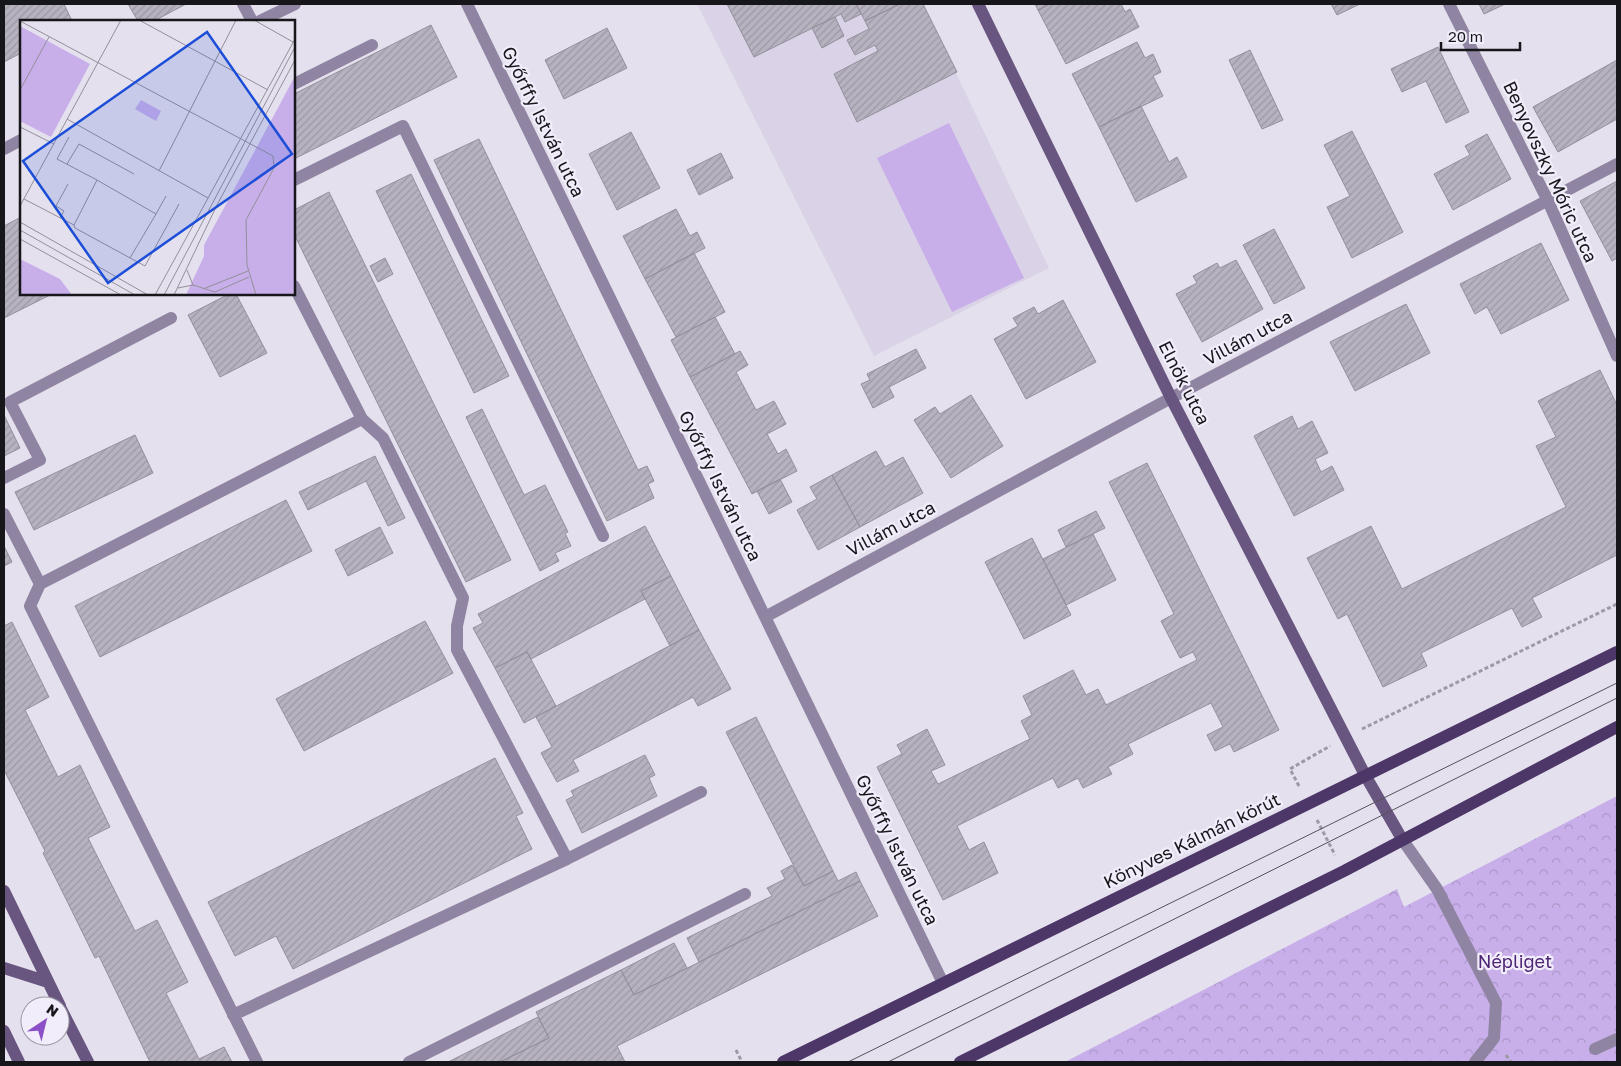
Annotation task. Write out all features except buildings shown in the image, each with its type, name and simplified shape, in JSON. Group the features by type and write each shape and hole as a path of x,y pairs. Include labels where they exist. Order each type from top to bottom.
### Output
{"main road":[{"name":"Könyves Kálmán körút","path":"783,1062 1617,652"},
{"path":"960,1062 1335,875 1617,727"}],"street":[{"path":"243,4 251,20"},
{"path":"262,20 295,4"},
{"name":"Győrffy István utca","path":"467,4 943,983"},
{"name":"Elnök utca","path":"978,4 1171,398 1365,775 1402,839"},
{"name":"Benyovszky Móric utca","path":"1449,4 1548,201 1604,331 1617,356"},
{"path":"295,84 372,45"},
{"path":"295,180 403,126 602,536"},
{"path":"4,149 20,141"},
{"name":"Villám utca","path":"765,617 1171,398 1617,164"},
{"path":"295,288 362,419 383,438 463,598 457,626 457,650 567,859"},
{"path":"4,478 40,460 10,402 171,318"},
{"path":"257,1062 30,606 40,584 362,419"},
{"path":"4,514 40,584"},
{"path":"233,1015 567,859 701,792"},
{"path":"1402,839 1437,889 1496,1003 1494,1038 1474,1062"},
{"path":"4,891 55,996"},
{"path":"409,1062 745,894"},
{"path":"4,968 48,982"},
{"path":"70,1026 88,1062"},
{"path":"4,1031 19,1062"},
{"path":"1595,1049 1617,1039"}],"path":[{"path":"1511,655 1617,604"},
{"path":"736,1050 742,1062"}],"shaded area":[{"path":"697,4 923,4 1049,268 874,356"}],"green space":[{"path":"949,123 1024,278 952,312 877,158"},
{"name":"Népliget","path":"1617,796 1617,1062 1065,1062 1397,889 1404,907"}],"tram line":[{"path":"848,1062 1617,683"},
{"path":"888,1062 1617,698"}]}
